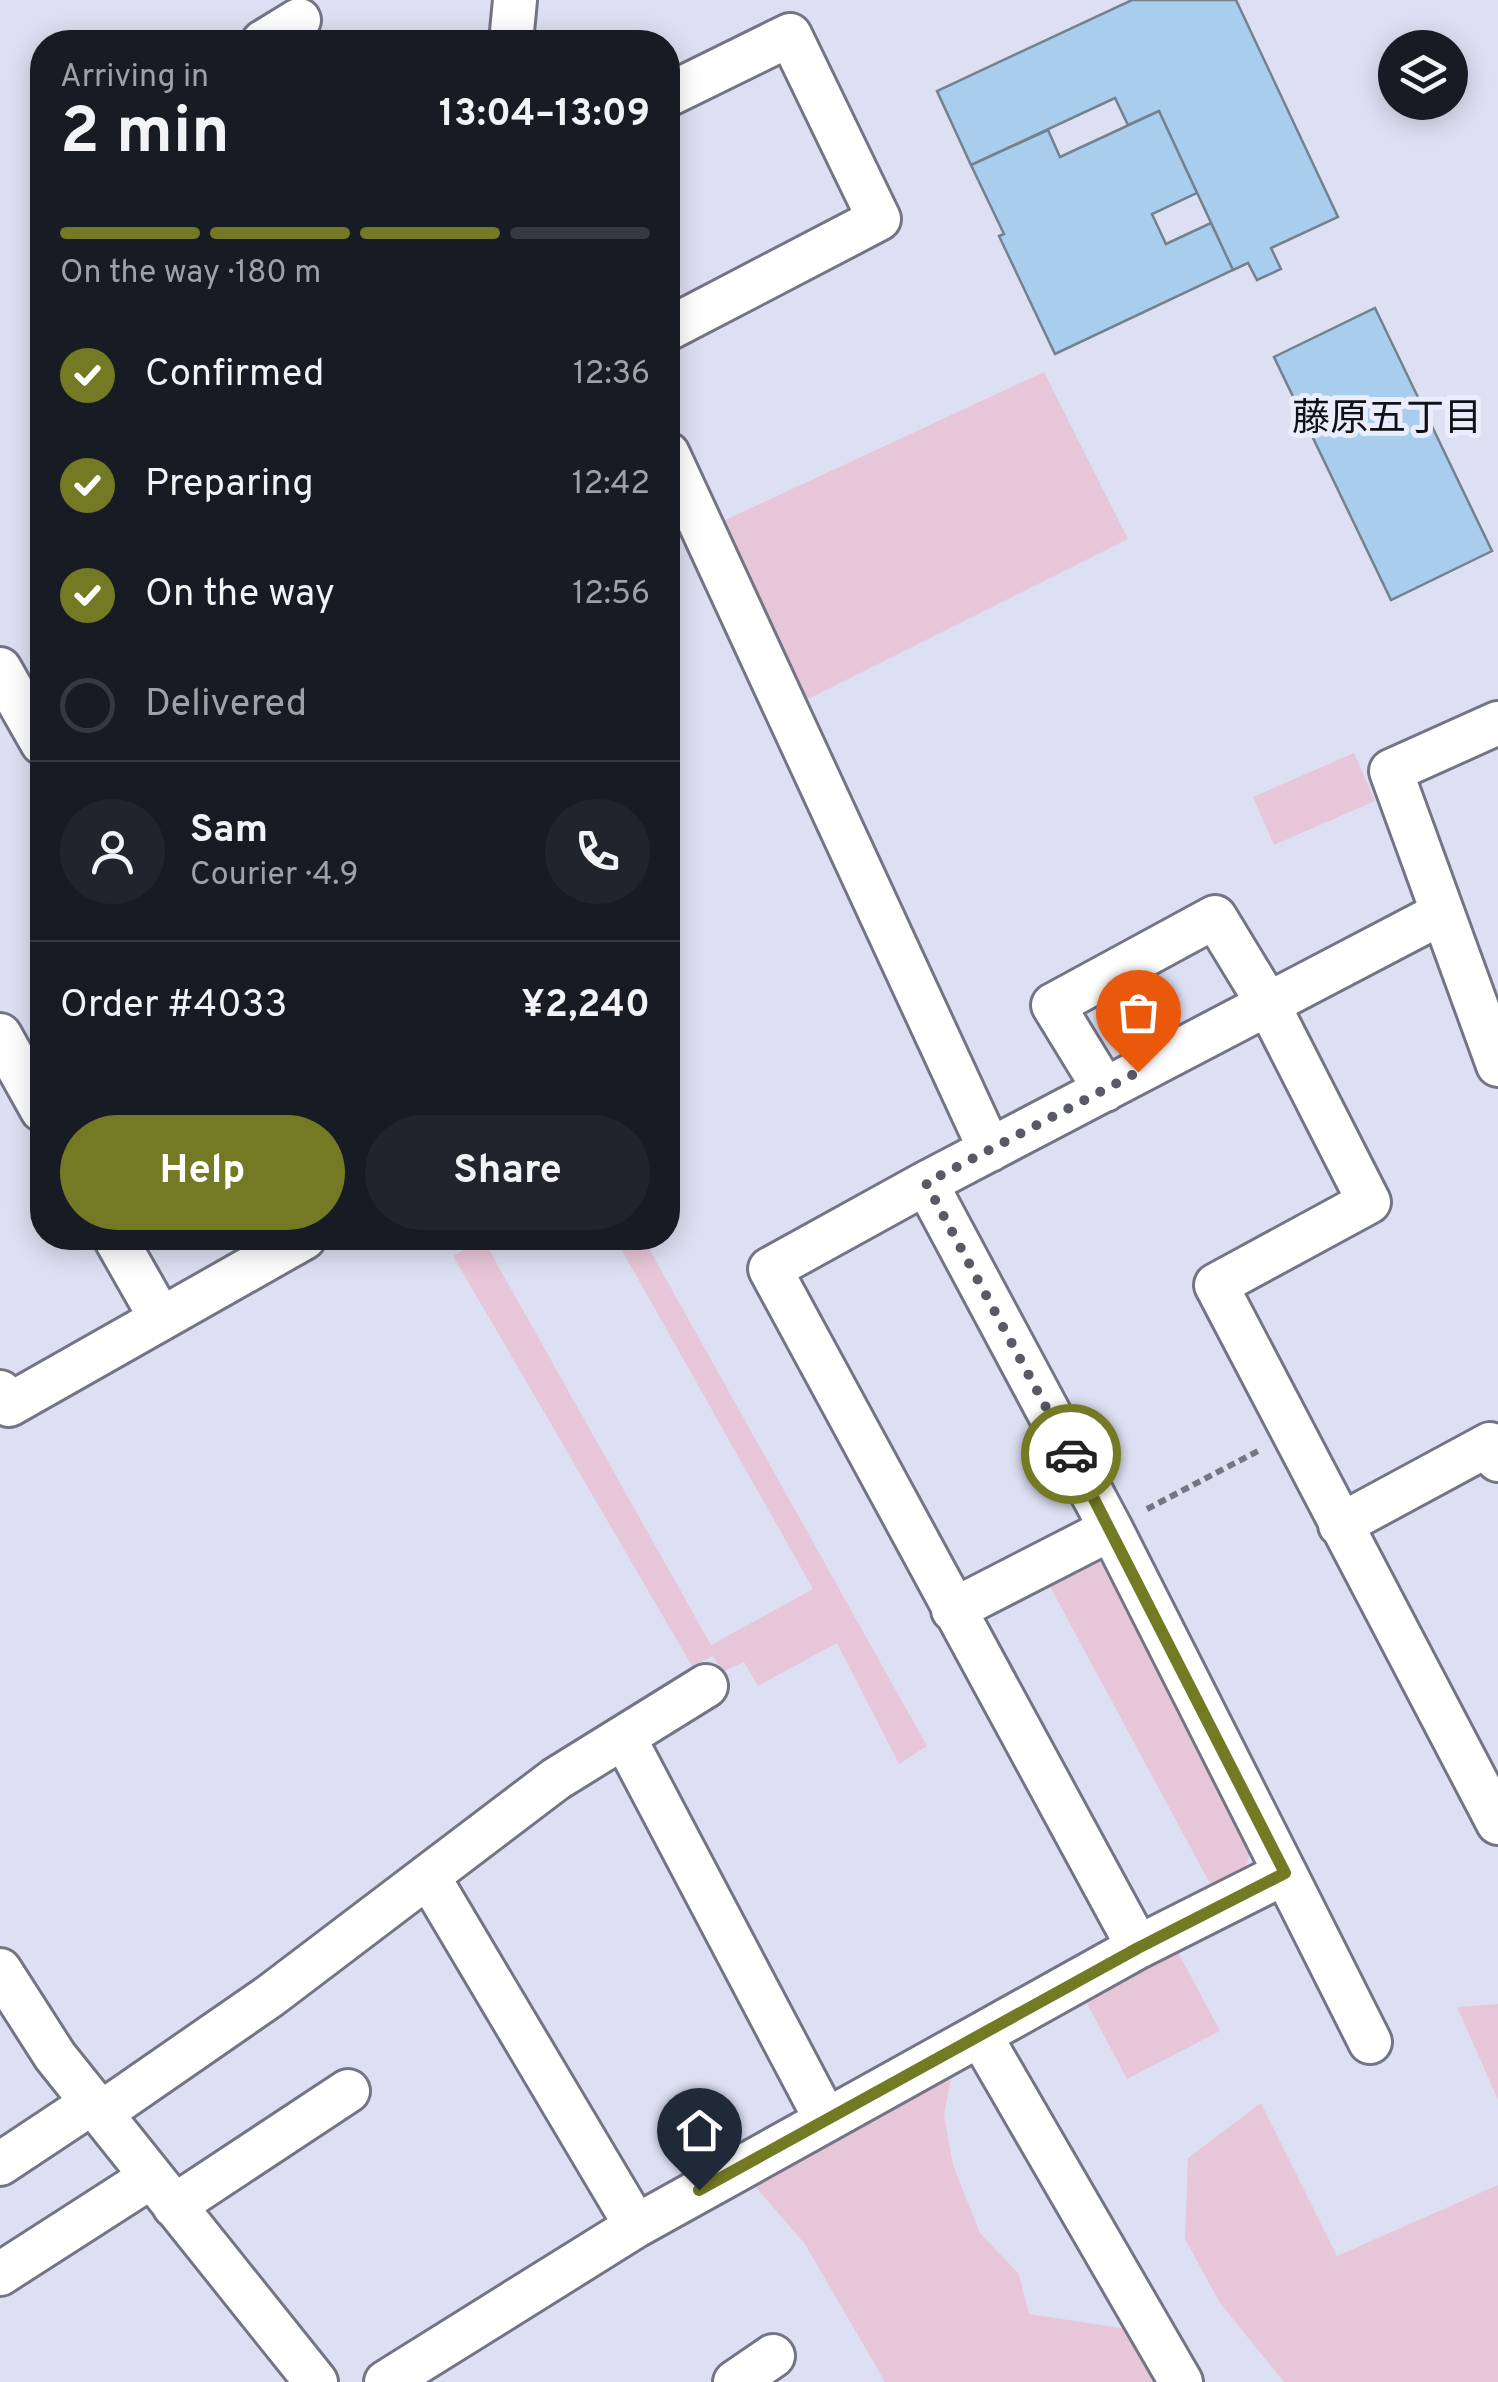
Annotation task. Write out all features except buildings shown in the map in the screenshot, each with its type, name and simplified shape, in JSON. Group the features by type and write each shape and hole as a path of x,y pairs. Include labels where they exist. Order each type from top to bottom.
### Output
{"street":[{"path":"513,30 515,0"},
{"path":"283,30 299,20"},
{"path":"680,89 790,35 880,220 680,323"},
{"path":"680,483 990,1150"},
{"path":"0,669 30,722"},
{"path":"1498,723 1391,771 1442,912 1484,979 1498,1066"},
{"path":"1138,1948 770,1269 1442,912"},
{"path":"1105,1090 1053,1005 1215,917 1268,1004 1369,1202 1216,1284 1498,1823"},
{"path":"0,1035 30,1089"},
{"path":"926,1183 1111,1528 1370,2042"},
{"path":"122,1250 161,1319"},
{"path":"0,1392 9,1405 283,1250"},
{"path":"1340,1525 1490,1444 1498,1460"},
{"path":"953,1610 1111,1528"},
{"path":"0,2164 97,2108 270,1996 556,1779 706,1686"},
{"path":"624,1737 826,2120"},
{"path":"386,2382 636,2226 1138,1948 1285,1873"},
{"path":"428,1876 636,2226"},
{"path":"0,1970 55,2056 316,2382"},
{"path":"980,2035 1181,2382"},
{"path":"0,2274 348,2091"},
{"path":"736,2382 773,2356"}],"path":[{"path":"1111,1528 1292,1433"}],"shaded area":[{"path":"1044,372 1128,539 800,703 721,522"},
{"path":"1354,753 1375,801 1274,845 1253,797"},
{"path":"464,1250 489,1250 711,1645 813,1589 622,1250 650,1250 927,1746 899,1764 837,1643 758,1686 744,1662 722,1672 713,1656 692,1666 453,1256"},
{"path":"1096,1560 1112,1570 1250,1852 1245,1872 1213,1889 1048,1583"},
{"path":"1177,1950 1220,2031 1127,2079 1084,1998"},
{"path":"1498,2004 1498,2100 1457,2007"},
{"path":"951,2078 944,2115 953,2165 980,2233 1019,2274 1029,2314 1127,2329 1157,2382 885,2382 805,2244 753,2184"},
{"path":"1261,2103 1337,2256 1498,2185 1498,2382 1284,2382 1220,2303 1185,2239 1188,2158"}],"way so far":[{"path":"1071,1454 926,1183 1138,1072"}],"district":[{"name":"藤原五丁目","path":"1387,417"}],"route":[{"path":"699,2190 997,2024 1285,1873 1071,1454"}]}
